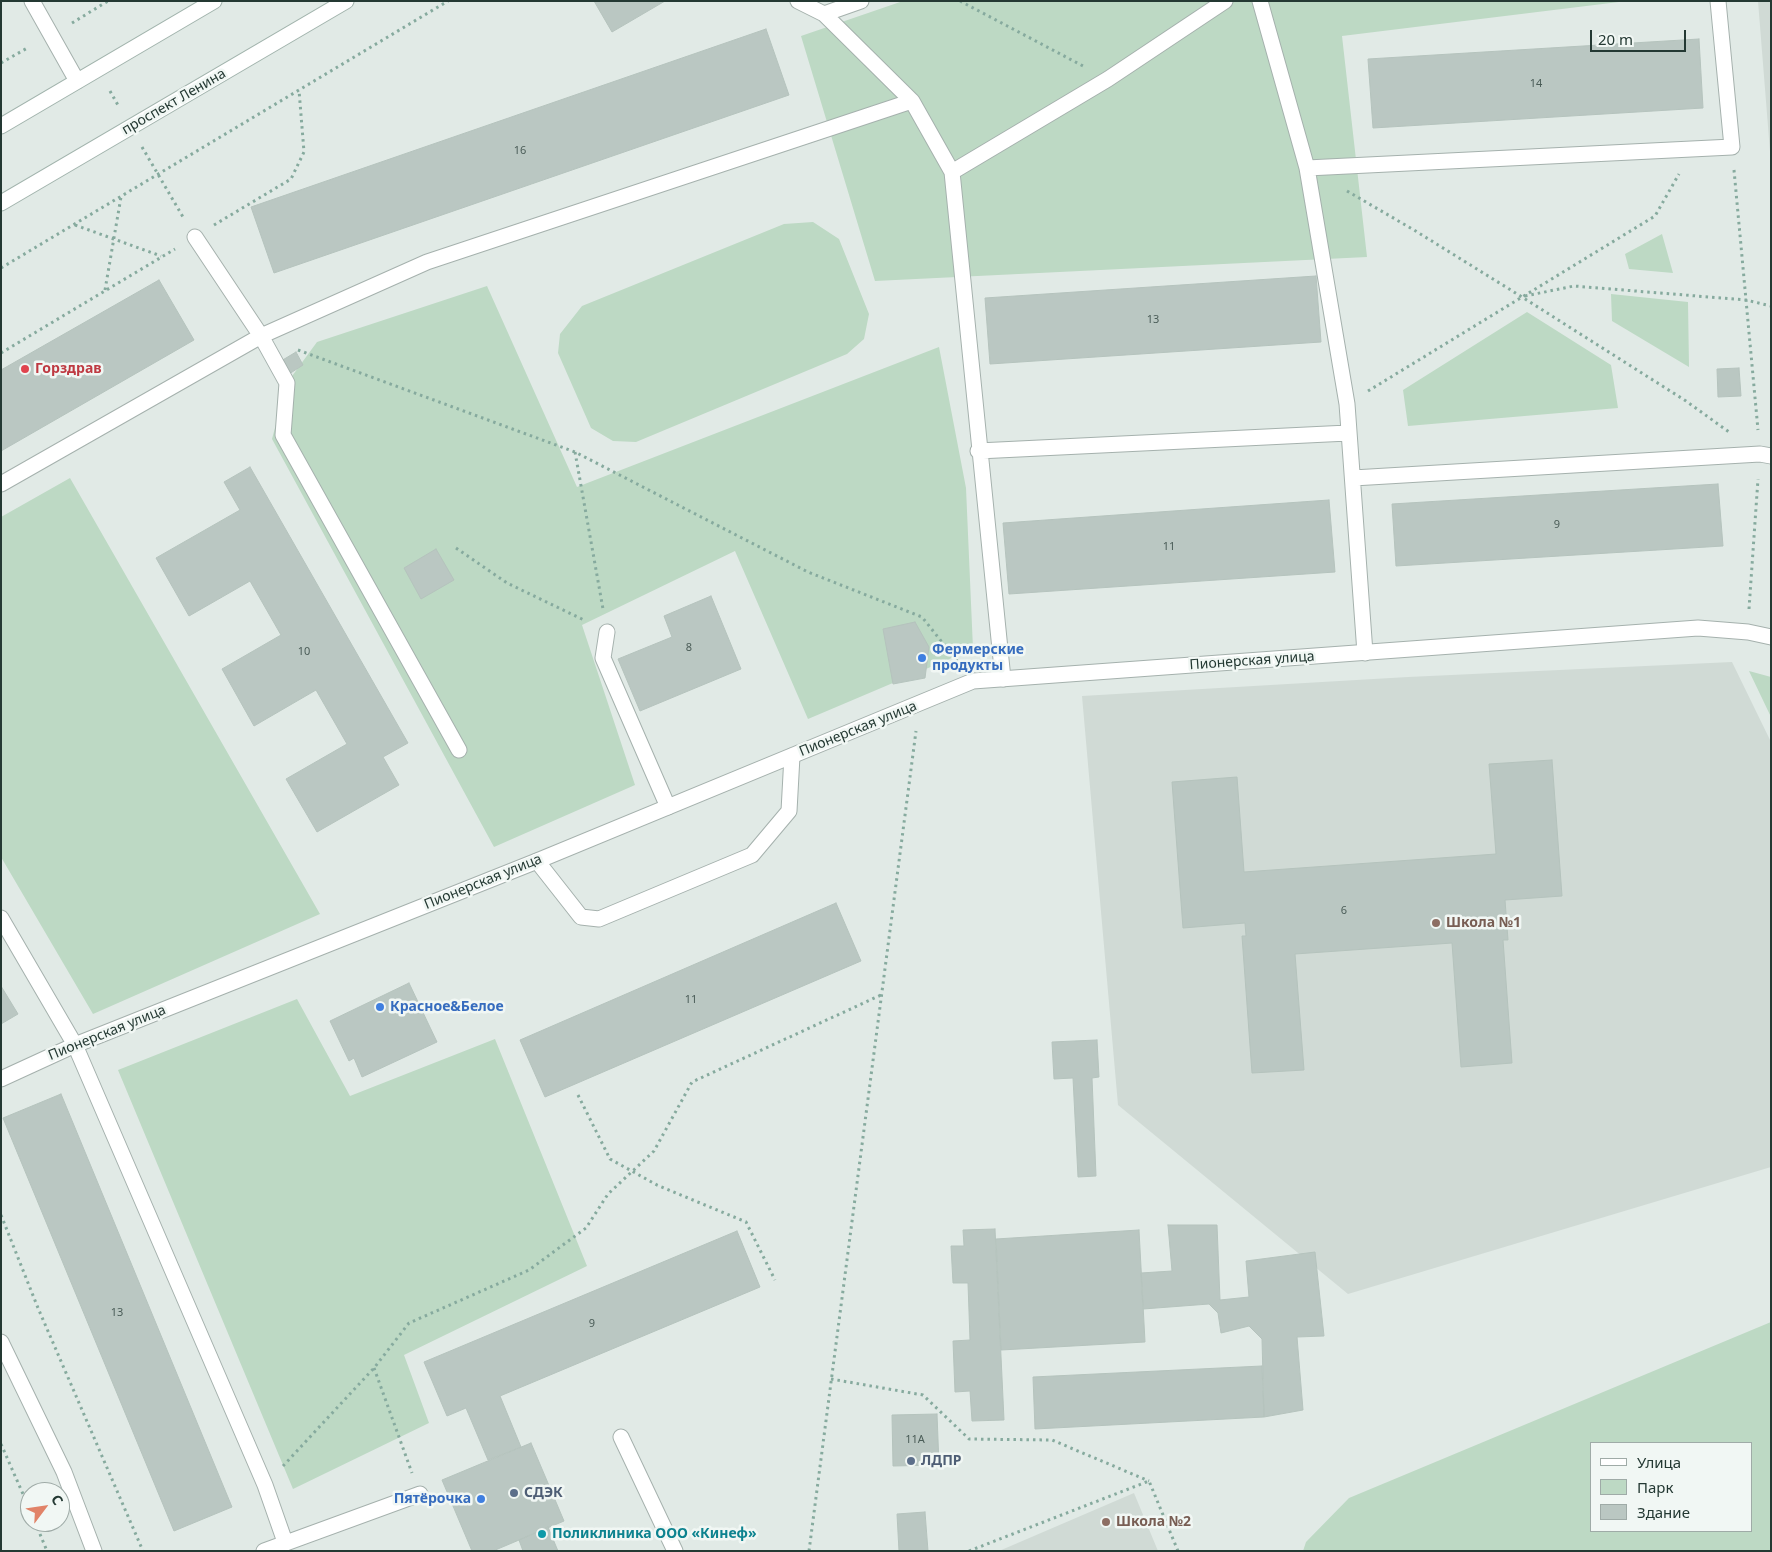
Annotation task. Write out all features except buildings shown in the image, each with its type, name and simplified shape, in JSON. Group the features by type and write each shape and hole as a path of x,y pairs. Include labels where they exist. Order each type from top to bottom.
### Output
{"street":[{"path":"32,1 78,81"},
{"path":"1,126 214,1"},
{"name":"проспект Ленина","path":"1,203 346,1"},
{"path":"798,1 824,14 912,101 952,172 978,451 1003,679"},
{"path":"824,14 861,1"},
{"path":"952,172 1108,79 1225,1"},
{"path":"1260,1 1307,168 1347,404 1365,652"},
{"path":"1307,168 1732,147 1718,1"},
{"path":"1,484 260,336 427,262 912,101"},
{"path":"195,237 260,336 287,383 283,435 459,750"},
{"path":"978,451 1348,433"},
{"path":"1353,478 1766,455"},
{"name":"Пионерская улица","path":"1,1079 75,1045 537,861 973,681 1698,628 1748,632 1771,637"},
{"path":"607,632 603,658 668,807"},
{"path":"537,861 581,917 599,919 752,855 789,810 792,756"},
{"path":"1,918 75,1045 265,1485 285,1542"},
{"path":"1,1342 64,1472 91,1550"},
{"path":"621,1436 675,1551"},
{"path":"264,1551 420,1494"}],"path":[{"path":"1,268 448,1"},
{"path":"960,1 1108,79"},
{"path":"1,353 291,178 304,152 299,90"},
{"path":"1732,147 1746,300 1766,455 1748,632"},
{"path":"1347,404 1654,216 1694,148"},
{"path":"1307,168 1414,230 1522,297 1686,401 1766,455"},
{"path":"105,290 121,196"},
{"path":"75,225 162,257"},
{"path":"1522,297 1574,286 1746,300 1771,306"},
{"path":"260,336 575,452 808,572 922,617 973,681"},
{"path":"575,452 607,632"},
{"path":"456,548 507,583 607,632"},
{"path":"809,1551 920,703"},
{"path":"265,1485 374,1368 409,1323 529,1270 586,1228 608,1194 654,1152 692,1082 881,995"},
{"path":"578,1095 610,1159 657,1185 746,1222 775,1280"},
{"path":"1,1215 38,1308 142,1551"},
{"path":"374,1368 420,1494"},
{"path":"831,1379 923,1395 970,1439 1052,1440 1149,1481 1178,1551"},
{"path":"1,1444 20,1487"},
{"path":"969,1551 1149,1481"},
{"path":"39,1532 47,1551"}],"shaded area":[{"path":"1758,1 1771,1 1771,164"},
{"name":"Школа №1","path":"1732,662 1771,742 1771,1167 1348,1294 1118,1105 1082,696 1408,677"},
{"name":"Школа №2","path":"1134,1493 1158,1551 999,1551"}],"green space":[{"path":"903,1 1627,1 1342,36 1367,257 875,281 801,36"},
{"path":"813,222 839,239 869,314 864,339 847,354 636,442 613,441 591,428 558,353 560,334 582,306 784,224"},
{"path":"1662,234 1673,273 1629,269 1625,254"},
{"path":"487,286 577,487 939,347 966,488 973,649 808,719 735,551 582,625 635,785 494,847 272,439 287,383 317,342"},
{"path":"1611,294 1688,302 1689,367 1612,321"},
{"path":"1527,312 1611,365 1618,408 1408,426 1403,390"},
{"path":"70,478 320,914 93,1014 1,857 1,517"},
{"path":"1749,671 1771,677 1771,717"},
{"path":"297,999 350,1096 495,1039 587,1266 404,1355 429,1423 293,1489 118,1070"},
{"path":"1771,1322 1771,1551 1303,1551 1306,1542 1349,1498"}],"place":[{"name":"Горздрав","path":"25,369"},
{"name":"Фермерские продукты","path":"922,658"},
{"name":"Школа №1","path":"1436,923"},
{"name":"Красное&Белое","path":"380,1007"},
{"name":"ЛДПР","path":"911,1461"},
{"name":"СДЭК","path":"514,1493"},
{"name":"Пятёрочка","path":"481,1499"},
{"name":"Школа №2","path":"1106,1522"},
{"name":"Поликлиника ООО «Кинеф»","path":"542,1534"}]}
